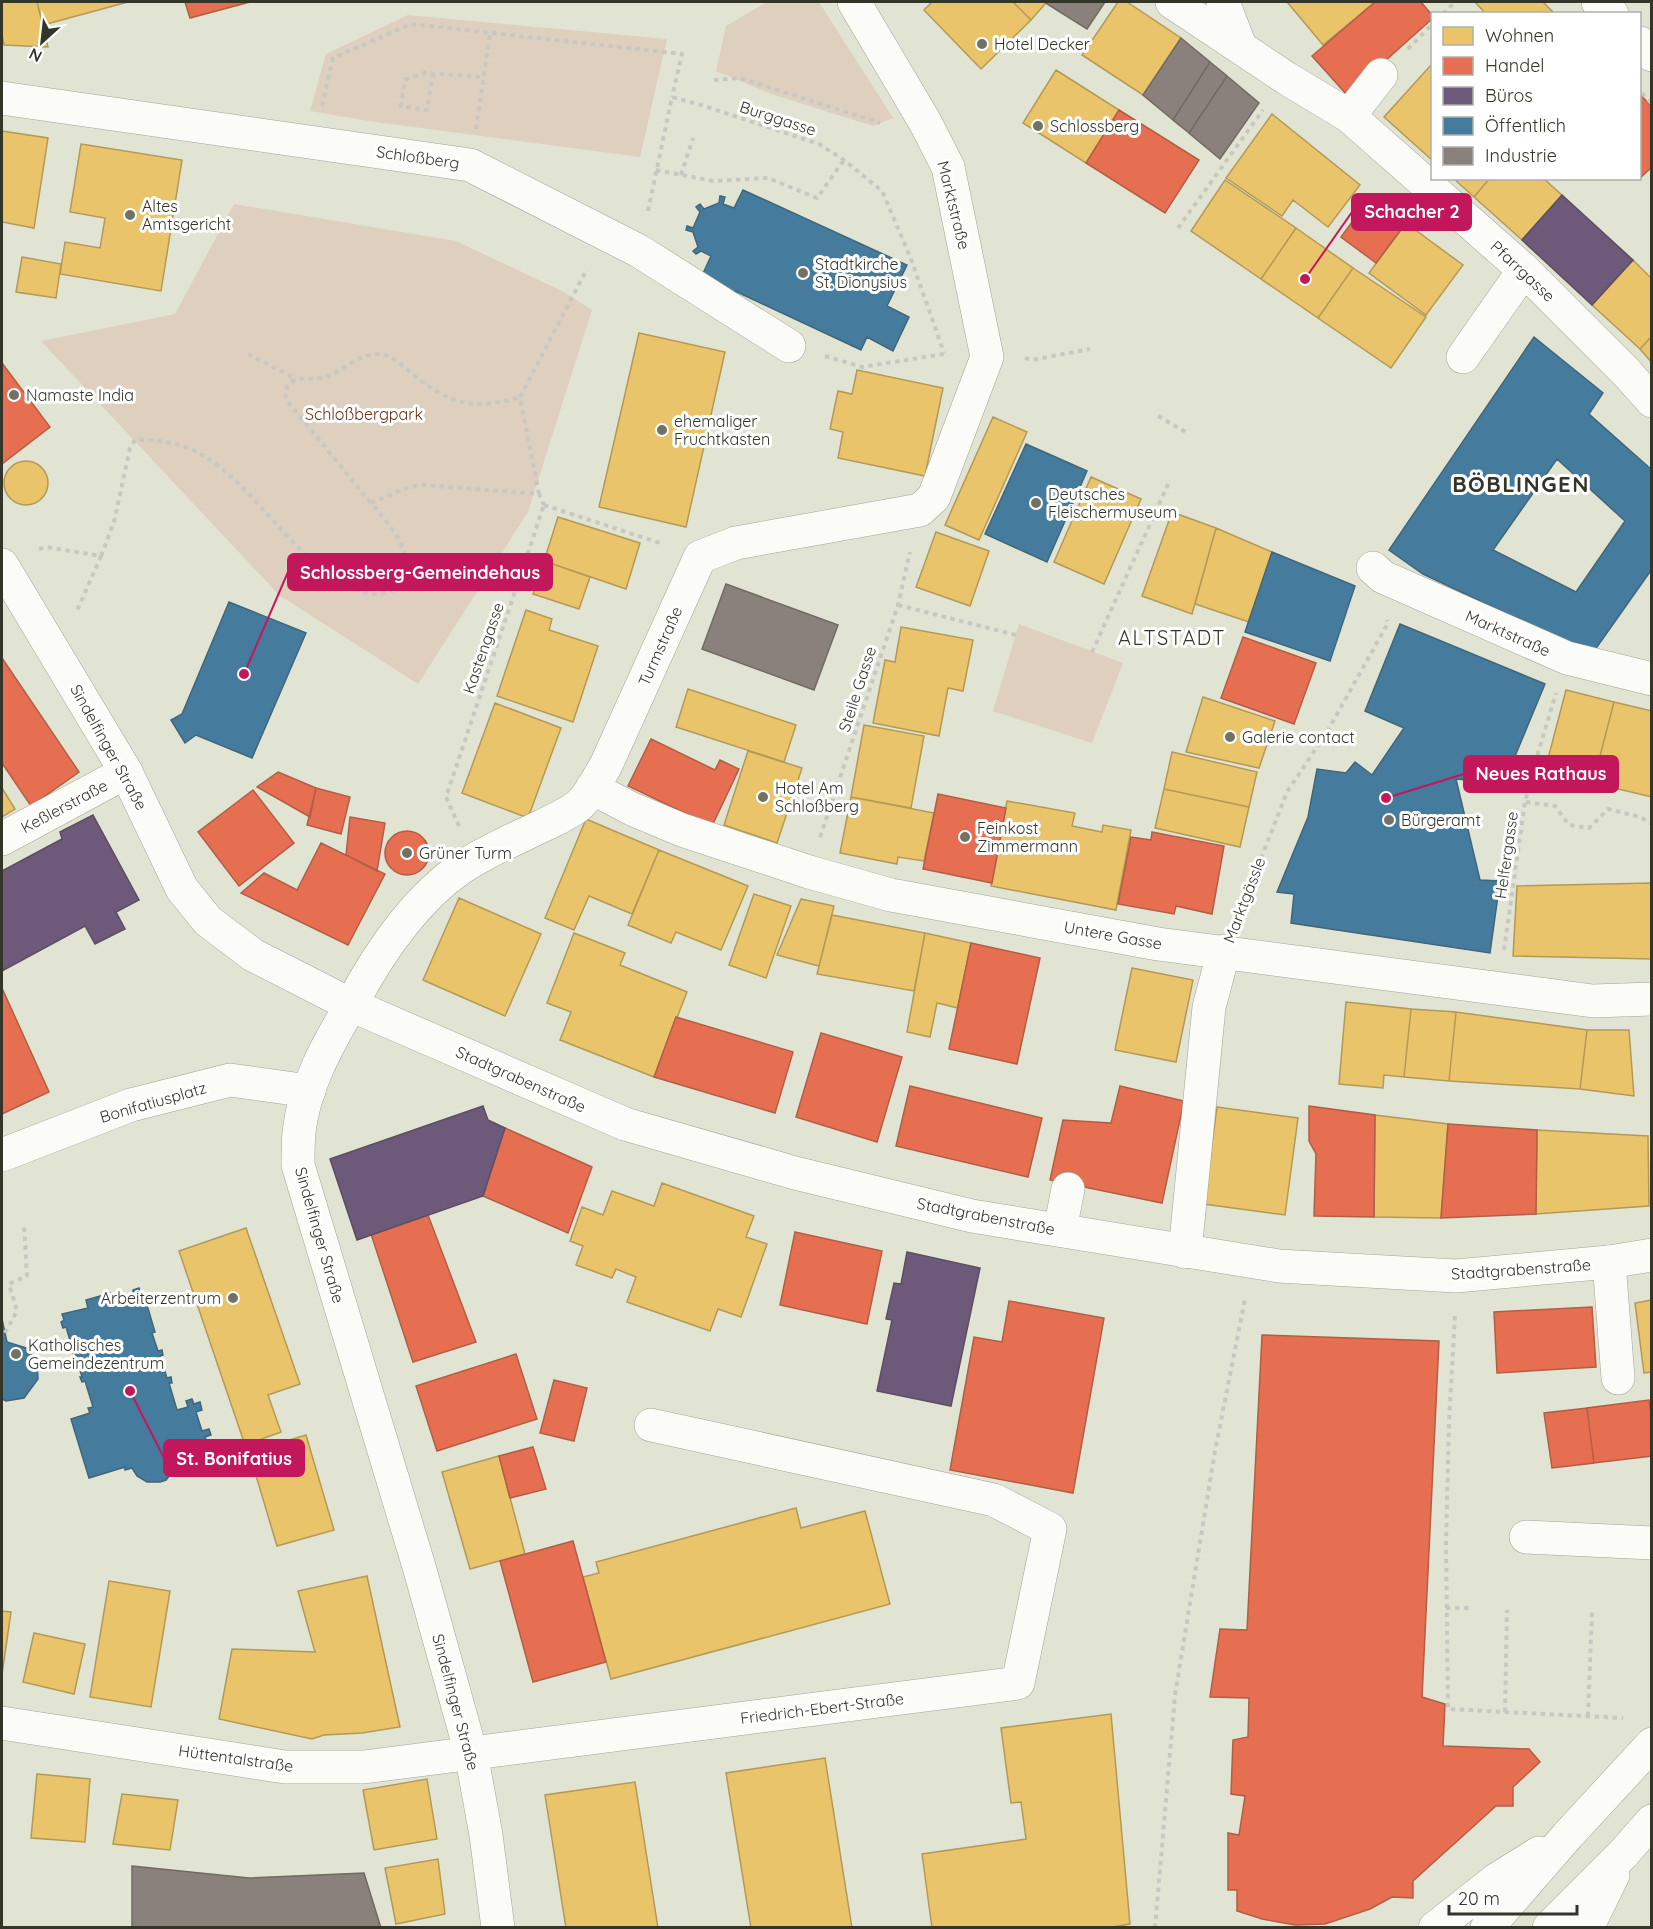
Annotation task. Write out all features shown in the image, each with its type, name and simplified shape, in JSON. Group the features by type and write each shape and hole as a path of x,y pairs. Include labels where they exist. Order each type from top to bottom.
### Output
{"street":[{"name":"Marktstraße","path":"854,2 922,115 948,167 987,357 927,504"},
{"name":"Pfarrgasse","path":"1172,2 1286,78 1349,116 1524,270 1652,401"},
{"path":"1223,2 1240,46"},
{"path":"1641,44 1652,56"},
{"path":"1349,116 1381,75"},
{"name":"Schloßberg","path":"2,98 470,165 639,251 789,346"},
{"path":"1463,357 1524,270"},
{"path":"700,557 736,543 927,504"},
{"name":"Turmstraße","path":"351,1005 368,972 404,923 437,886 478,857 553,821 578,806 606,765 700,557"},
{"name":"Sindelfinger Straße","path":"2,565 126,772 182,889 208,921 253,955 351,1005 326,1046 309,1091 299,1130 298,1165 420,1570 471,1753 486,1835 498,1928"},
{"name":"Marktstraße","path":"1378,573 1567,658 1652,680"},
{"name":"Keßlerstraße","path":"2,839 126,772"},
{"name":"Untere Gasse","path":"592,788 632,809 681,830 891,896 1158,944 1593,1001 1652,999"},
{"name":"Marktgässle","path":"1185,1252 1209,1007 1224,951"},
{"name":"Stadtgrabenstraße","path":"351,1005 625,1124 806,1176 972,1216 1279,1266 1456,1276 1652,1256"},
{"name":"Bonifatiusplatz","path":"2,1155 131,1105 230,1080 309,1091"},
{"path":"1060,1230 1068,1189"},
{"path":"1610,1262 1618,1378"},
{"name":"Friedrich-Ebert-Straße","path":"471,1753 1018,1683 1050,1529 994,1500 651,1425"},
{"path":"1526,1536 1652,1543"},
{"name":"Hüttentalstraße","path":"2,1723 285,1767 364,1767 471,1753"},
{"path":"1487,1928 1652,1744"},
{"path":"1549,1928 1623,1854 1652,1821"},
{"path":"1435,1928 1496,1880 1568,1835"},
{"path":"1587,1928 1623,1854"}],"path":[{"path":"314,143 333,58 411,24 682,54 639,251"},
{"path":"470,165 490,33"},
{"path":"433,73 427,110 401,106 405,80 424,73 433,73 483,77"},
{"path":"714,80 740,78 887,125 922,115"},
{"path":"1178,228 1286,78"},
{"path":"1641,91 1652,104"},
{"name":"Burggasse","path":"672,97 819,144 844,160 882,190 911,260 944,354 862,367 789,346"},
{"path":"681,175 693,138"},
{"path":"656,170 713,181 768,178 817,198 844,160"},
{"path":"604,233 579,288 520,397 539,494 544,506 700,557"},
{"path":"1032,360 1090,349"},
{"path":"248,354 296,379 307,380 326,377 359,359 374,354 385,355 398,362 434,392 452,400 492,405 520,397"},
{"path":"47,640 78,611 114,522 130,448 135,440 151,439 176,443 204,455 230,475 316,563 337,580 365,593 381,594 404,585 407,577 406,557 400,543 371,503 288,402 286,389 296,379"},
{"path":"1158,416 1189,434"},
{"path":"1092,652 1170,480"},
{"path":"371,503 409,487 422,485 539,494"},
{"name":"Steile Gasse","path":"809,872 897,605 927,504"},
{"name":"Kastengasse","path":"454,817 446,797 544,506"},
{"path":"35,550 46,547 101,556"},
{"name":"Marktgässle","path":"1224,951 1287,792 1327,732 1388,623 1378,573"},
{"path":"897,605 1016,634"},
{"name":"Helfergasse","path":"1499,988 1525,802 1567,658"},
{"path":"1525,802 1555,806 1569,825 1589,828 1608,809 1640,817 1652,824"},
{"path":"5,1333 16,1311 9,1284 27,1276 24,1224"},
{"path":"1155,1928 1175,1695 1215,1451 1245,1298 1279,1266"},
{"path":"1455,1344 1449,1421 1446,1608 1448,1708 1632,1718"},
{"path":"1446,1608 1470,1608"},
{"path":"1505,1712 1507,1610"},
{"path":"1588,1716 1592,1612"}],"green space":[{"path":"767,2 819,2 893,118 873,126 771,94 716,71 726,26"},
{"path":"408,15 667,39 640,157 368,121 310,111 326,54"},
{"name":"Schloßbergpark","path":"234,204 456,241 562,291 592,310 528,512 418,684 279,595 41,341 175,314"},
{"path":"1019,624 1123,663 1092,743 993,711"}],"building: Wohnen":[{"path":"2,2 37,2 48,47 4,45"},
{"path":"37,2 128,2 43,25"},
{"name":"Hotel Decker","path":"932,2 1013,2 1031,20 981,69 924,10"},
{"path":"1013,2 1044,2 1046,3 1031,20"},
{"path":"1118,2 1127,2 1181,38 1143,95 1082,55"},
{"path":"1287,2 1375,2 1323,45"},
{"path":"1475,2 1543,2 1553,12 1484,12"},
{"path":"1431,65 1431,159 1384,117"},
{"path":"1056,70 1119,110 1086,163 1023,123"},
{"path":"1272,114 1360,185 1328,227 1293,200 1282,216 1226,178"},
{"path":"2,131 48,138 34,228 2,222"},
{"name":"Altes Amtsgericht","path":"81,144 182,160 161,291 60,274 65,242 100,248 105,218 70,212"},
{"path":"1225,180 1296,228 1261,279 1191,231"},
{"path":"1455,180 1488,180 1474,197"},
{"path":"1488,180 1545,180 1562,195 1522,240 1474,197"},
{"path":"1406,223 1463,265 1426,315 1369,273"},
{"path":"1296,228 1353,268 1318,318 1261,279"},
{"path":"22,257 61,264 56,298 16,292"},
{"path":"1633,260 1652,279 1652,336 1640,349 1592,305"},
{"path":"1353,268 1426,317 1391,368 1318,318"},
{"name":"ehemaliger Fruchtkasten","path":"639,333 725,352 686,527 599,507"},
{"path":"1652,336 1652,363 1640,349"},
{"path":"857,370 943,388 925,476 838,458 843,432 830,429 838,391 852,394"},
{"path":"993,417 1027,432 979,540 945,525"},
{"path":"26,461 41,468 48,483 41,498 26,505 11,498 4,483 11,468"},
{"path":"1091,477 1141,499 1104,584 1054,562"},
{"path":"1172,512 1216,528 1192,614 1142,596"},
{"path":"558,517 640,543 626,589 544,561"},
{"path":"1216,528 1272,552 1249,622 1195,604"},
{"path":"936,532 989,551 970,606 916,587"},
{"path":"544,561 590,577 579,609 533,594"},
{"path":"526,610 552,619 549,630 598,646 573,722 497,696"},
{"path":"901,627 973,640 963,691 948,688 939,736 873,723 885,660 895,662"},
{"path":"688,689 796,725 784,762 676,727"},
{"path":"1566,690 1614,702 1593,783 1545,770"},
{"name":"Galerie contact","path":"1203,697 1275,721 1259,768 1186,752"},
{"path":"1614,702 1652,711 1652,797 1593,783"},
{"path":"495,703 561,728 528,818 462,793"},
{"path":"864,725 924,736 911,808 851,797"},
{"name":"Hotel Am Schloßberg","path":"748,751 802,768 777,843 724,825"},
{"path":"1172,752 1257,772 1249,807 1164,789"},
{"path":"2,788 15,809 2,817"},
{"path":"1164,789 1249,807 1240,847 1155,828"},
{"path":"851,797 934,813 924,861 898,857 897,864 840,853"},
{"path":"1007,801 1075,813 1072,826 1102,832 1103,825 1131,830 1116,910 991,886"},
{"path":"586,819 659,850 632,914 589,896 574,930 545,918"},
{"path":"659,850 748,886 721,950 676,932 671,943 628,925"},
{"path":"1652,883 1652,959 1513,956 1517,886"},
{"path":"754,894 791,906 766,978 729,965"},
{"path":"459,898 541,934 505,1016 423,980"},
{"path":"801,899 834,906 819,966 777,955"},
{"path":"832,915 925,933 914,991 817,974"},
{"path":"574,933 625,953 620,965 687,992 654,1077 560,1040 571,1012 547,1003"},
{"path":"925,933 971,943 958,1008 937,1003 930,1037 907,1032"},
{"path":"1132,968 1193,980 1176,1062 1115,1050"},
{"path":"1346,1002 1411,1009 1404,1077 1384,1075 1383,1088 1339,1084"},
{"path":"1411,1009 1456,1012 1449,1081 1404,1077"},
{"path":"1456,1012 1587,1030 1580,1089 1449,1081"},
{"path":"1587,1030 1629,1030 1634,1096 1580,1089"},
{"path":"1217,1107 1298,1118 1285,1215 1204,1204"},
{"path":"1375,1115 1448,1124 1441,1218 1374,1217"},
{"path":"1537,1130 1648,1136 1649,1206 1536,1214"},
{"path":"662,1183 754,1216 746,1237 767,1244 741,1317 718,1309 710,1331 627,1302 636,1277 616,1269 612,1278 576,1265 583,1246 570,1241 582,1207 603,1215 612,1191 654,1206"},
{"name":"Arbeiterzentrum","path":"246,1228 300,1384 268,1395 281,1432 245,1445 179,1251"},
{"path":"1652,1300 1652,1372 1644,1373 1635,1303"},
{"path":"306,1435 334,1530 277,1546 249,1452"},
{"path":"499,1456 525,1554 470,1569 442,1472"},
{"path":"796,1508 801,1528 865,1511 890,1604 611,1679 583,1577 599,1573 596,1562"},
{"path":"367,1576 400,1727 362,1733 324,1735 312,1739 219,1719 232,1649 315,1652 298,1591"},
{"path":"109,1581 170,1591 151,1707 90,1697"},
{"path":"2,1611 11,1612 2,1675"},
{"path":"34,1633 85,1644 74,1694 23,1682"},
{"path":"1111,1714 1130,1924 1106,1928 932,1928 922,1854 1026,1839 1021,1802 1011,1803 1001,1728"},
{"path":"825,1758 852,1928 751,1928 726,1773"},
{"path":"37,1774 90,1779 85,1842 31,1838"},
{"path":"427,1779 437,1839 374,1850 363,1790"},
{"path":"635,1782 658,1928 566,1928 545,1795"},
{"path":"122,1794 178,1800 170,1850 113,1844"},
{"path":"438,1859 445,1914 396,1924 385,1868"}],"building: Handel":[{"path":"185,2 250,2 190,18"},
{"path":"1375,2 1421,2 1431,14 1431,20 1347,95 1312,56"},
{"path":"1641,95 1652,107 1652,167 1641,177"},
{"path":"1119,110 1199,160 1165,213 1086,163"},
{"path":"1371,196 1406,223 1376,263 1341,237"},
{"name":"Namaste India","path":"2,363 50,427 2,464"},
{"path":"1243,637 1316,663 1294,724 1221,698"},
{"path":"2,658 79,772 31,806 2,763"},
{"path":"651,739 715,770 720,760 739,769 712,826 628,786"},
{"path":"278,772 316,788 310,817 257,787"},
{"path":"316,788 350,797 341,834 307,825"},
{"path":"253,790 294,843 239,886 198,832"},
{"name":"Feinkost Zimmermann","path":"938,794 1006,808 992,883 923,869"},
{"path":"350,817 385,823 377,871 346,855"},
{"name":"Grüner Turm","path":"407,831 416,832 423,837 428,844 428,862 423,869 416,874 407,875 398,874 391,869 386,862 385,853 386,844 391,837 398,832"},
{"path":"1152,832 1224,846 1212,914 1176,906 1174,914 1118,904 1131,837 1151,840"},
{"path":"321,843 385,874 348,945 241,893 264,873 297,890"},
{"path":"971,943 1040,958 1017,1064 949,1049"},
{"path":"2,988 49,1092 2,1114"},
{"path":"676,1017 793,1052 775,1113 654,1077"},
{"path":"821,1033 902,1057 877,1142 796,1117"},
{"path":"910,1086 1042,1118 1028,1177 896,1146"},
{"path":"1120,1086 1184,1101 1162,1203 1050,1180 1063,1120 1111,1123"},
{"path":"1309,1106 1375,1115 1374,1217 1314,1216 1316,1154 1309,1141"},
{"path":"1448,1124 1537,1130 1536,1214 1441,1218"},
{"path":"505,1128 592,1167 568,1233 483,1196"},
{"path":"428,1215 476,1342 413,1362 371,1234"},
{"path":"795,1232 882,1251 867,1324 780,1305"},
{"path":"1009,1301 1104,1318 1073,1493 950,1470 974,1337 1002,1342"},
{"path":"1592,1307 1596,1367 1497,1373 1494,1312"},
{"path":"1262,1335 1439,1341 1422,1697 1445,1704 1443,1746 1529,1749 1540,1762 1513,1787 1513,1806 1496,1806 1413,1881 1413,1898 1392,1897 1370,1909 1325,1924 1295,1925 1262,1919 1237,1911 1237,1890 1228,1890 1228,1833 1239,1835 1245,1796 1231,1794 1233,1740 1248,1737 1249,1698 1210,1697 1220,1629 1247,1630"},
{"path":"516,1354 537,1419 437,1451 416,1386"},
{"path":"554,1380 587,1388 574,1441 540,1433"},
{"path":"1649,1400 1652,1422 1652,1456 1594,1463 1587,1408"},
{"path":"1587,1408 1594,1463 1552,1468 1544,1413"},
{"path":"533,1447 546,1489 510,1498 499,1456"},
{"path":"573,1541 606,1662 533,1682 500,1561"}],"building: Büros":[{"path":"1562,195 1633,260 1592,305 1522,240"},
{"path":"93,815 139,900 116,912 125,929 95,944 85,926 2,971 2,871 62,839 60,832"},
{"path":"483,1106 488,1120 505,1128 483,1196 357,1240 330,1159"},
{"path":"907,1252 980,1268 951,1406 877,1391 892,1320 886,1319 894,1283 901,1284"}],"building: Öffentlich":[{"name":"Stadtkirche St. Dionysius","path":"743,190 907,265 887,306 909,317 893,351 867,337 861,350 735,291 733,296 699,282 711,256 701,251 696,254 693,251 698,247 693,232 686,230 687,226 693,228 700,212 696,207 700,204 704,209 719,203 720,196 725,197 723,204 734,208"},
{"path":"1534,337 1603,393 1589,414 1652,470 1652,569 1592,654 1423,574 1389,550","holes":["1557,459 1625,521 1576,592 1493,550"]},
{"name":"Deutsches Fleischermuseum","path":"1026,444 1087,471 1047,562 985,534"},
{"path":"1272,552 1355,586 1330,661 1245,632"},
{"path":"229,602 306,633 252,758 196,735 185,743 171,720 182,714"},
{"path":"1400,624 1545,684 1508,773 1466,780 1456,779 1480,880 1500,881 1490,953 1291,923 1294,894 1277,892 1308,817 1317,769 1346,773 1355,762 1372,775 1404,728 1365,711"},
{"path":"139,1288 141,1296 144,1295 158,1351 162,1350 163,1355 160,1356 167,1378 171,1377 172,1383 169,1383 177,1410 188,1407 186,1401 192,1399 194,1404 200,1402 202,1410 196,1412 202,1431 209,1429 211,1435 205,1437 207,1442 203,1444 200,1454 196,1457 188,1459 176,1455 176,1465 166,1480 147,1482 137,1476 132,1468 125,1470 125,1467 89,1478 71,1419 90,1413 88,1408 93,1407 85,1381 82,1382 80,1377 82,1377 75,1353 70,1347 72,1347 66,1327 63,1328 61,1322 64,1320 62,1314 88,1308 86,1300 111,1293 113,1300 133,1293 133,1290"},
{"name":"Katholisches Gemeindezentrum","path":"2,1319 7,1342 26,1348 37,1361 38,1379 24,1398 6,1401 2,1399"}],"building: Industrie":[{"path":"1044,2 1105,2 1087,29"},
{"path":"1181,38 1210,62 1173,120 1143,95"},
{"path":"1210,62 1227,76 1189,133 1173,120"},
{"path":"1227,76 1259,103 1220,159 1189,133"},
{"path":"726,584 838,625 814,690 702,649"},
{"path":"132,1866 249,1878 364,1873 381,1928 132,1927"}],"place":[{"name":"Hotel Decker","path":"982,44"},
{"name":"Schlossberg","path":"1038,126"},
{"name":"Altes Amtsgericht","path":"130,215"},
{"name":"Stadtkirche St. Dionysius","path":"803,273"},
{"name":"Schacher 2","path":"1305,279"},
{"name":"Namaste India","path":"14,395"},
{"name":"ehemaliger Fruchtkasten","path":"662,430"},
{"name":"Deutsches Fleischermuseum","path":"1036,503"},
{"name":"Schlossberg-Gemeindehaus","path":"244,674"},
{"name":"Galerie contact","path":"1230,737"},
{"name":"Hotel Am Schloßberg","path":"763,797"},
{"name":"Neues Rathaus","path":"1386,798"},
{"name":"Bürgeramt","path":"1389,820"},
{"name":"Feinkost Zimmermann","path":"965,837"},
{"name":"Grüner Turm","path":"407,853"},
{"name":"Arbeiterzentrum","path":"233,1298"},
{"name":"Katholisches Gemeindezentrum","path":"16,1354"},
{"name":"St. Bonifatius","path":"130,1391"}],"district":[{"name":"BÖBLINGEN","path":"1521,484"},
{"name":"ALTSTADT","path":"1172,638"}]}
